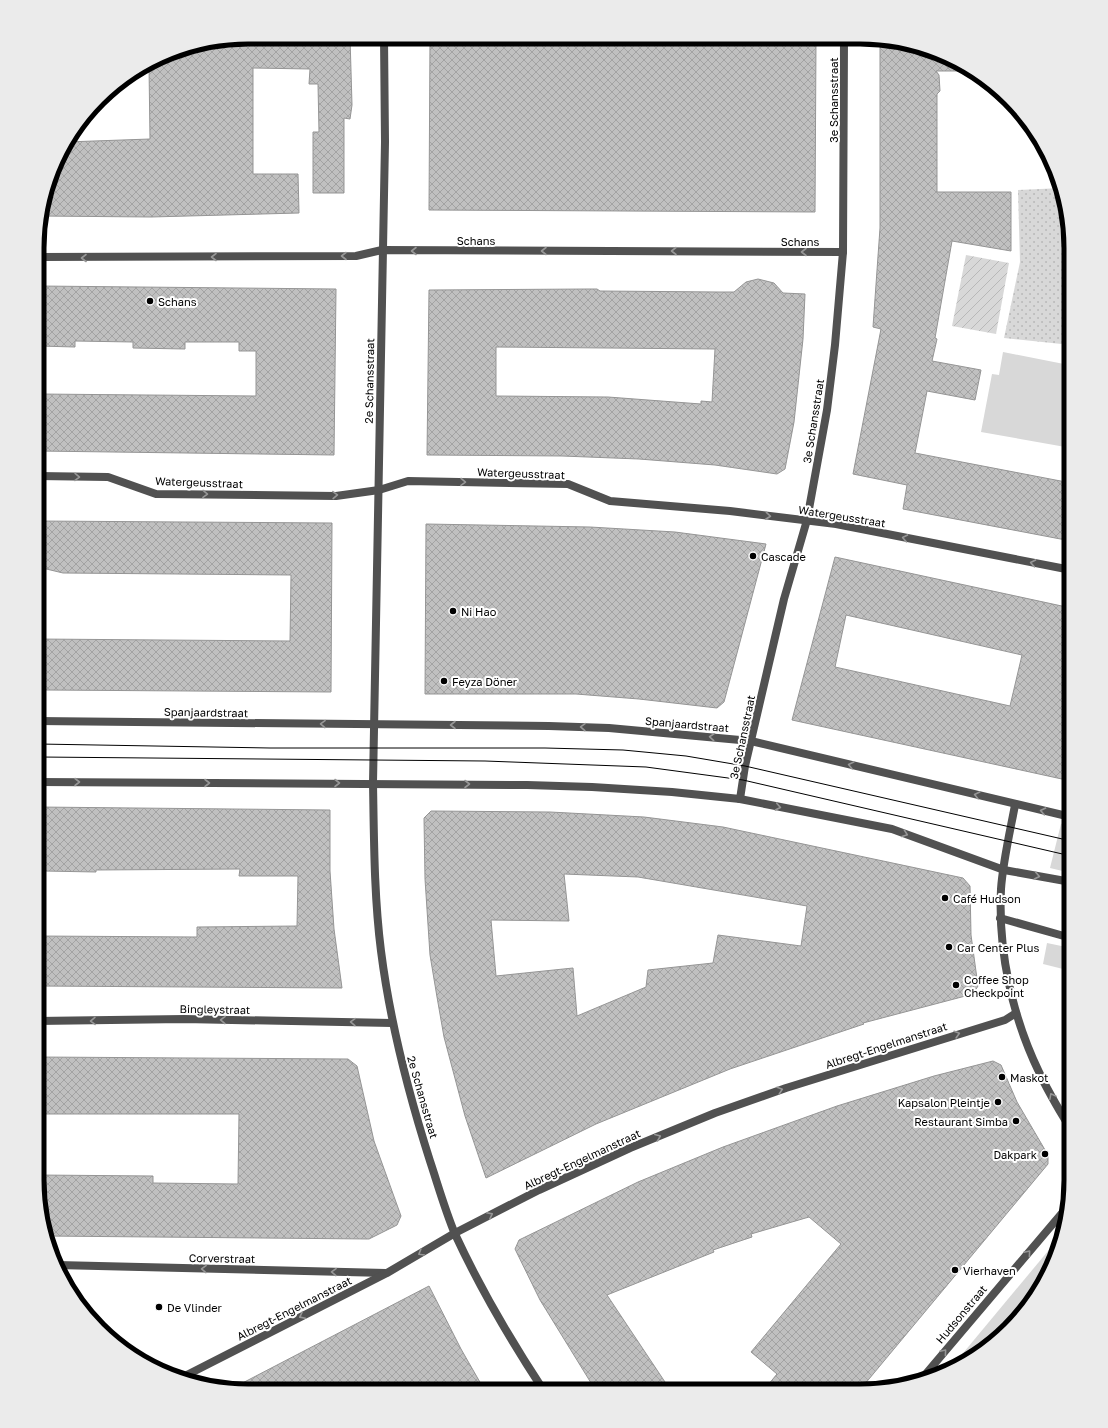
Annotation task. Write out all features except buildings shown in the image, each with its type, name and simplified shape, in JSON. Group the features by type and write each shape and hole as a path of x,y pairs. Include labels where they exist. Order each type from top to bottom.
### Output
{"street":[{"name":"2e Schansstraat","path":"374,725 379,490 384,44"},
{"name":"3e Schansstraat","path":"740,800 745,766 784,599 807,520 827,410 838,318 843,252 844,44"},
{"name":"Schans","path":"44,257 356,256 382,250 843,252"},
{"name":"Watergeusstraat","path":"44,476 108,477 156,494 336,496 379,490 408,481 568,484 610,501 807,520 1064,569"},
{"name":"Spanjaardstraat","path":"44,721 549,726 609,728 751,741 1064,816"},
{"path":"373,784 374,725"},
{"path":"44,782 592,787 672,792 740,800 892,829 1004,870 1064,881"},
{"name":"2e Schansstraat","path":"373,784 375,870 380,949 392,1022 419,1127 455,1233 491,1302 540,1384"},
{"path":"1015,805 1001,887 1000,918 1005,964 1016,1013 1038,1071 1064,1117"},
{"path":"1000,918 1064,936"},
{"name":"Albregt-Engelmanstraat","path":"188,1375 387,1273 455,1233 539,1190 630,1148 715,1113 786,1088 1005,1020 1016,1013"},
{"name":"Bingleystraat","path":"44,1021 184,1019 392,1022"},
{"name":"Hudsonstraat","path":"927,1373 1061,1214"},
{"name":"Corverstraat","path":"63,1266 387,1273"}],"shaded area":[{"path":"1055,188 1057,195 1064,235 1064,344 1004,338 1020,262 1018,190"},
{"path":"966,255 1009,263 996,334 952,326"},
{"path":"1003,352 1064,364 1064,447 981,432 992,374 999,375"},
{"path":"1064,823 1064,871 1050,868 1061,824"},
{"path":"1047,943 1064,947 1064,969 1043,964"},
{"path":"1053,1244 1037,1282 1013,1315 984,1342 958,1359"}],"tram line":[{"path":"44,744 270,748 545,748 623,750 686,756 745,766 1064,839"},
{"path":"44,757 485,761 646,767 743,780 1064,854"}],"place":[{"name":"Schans","path":"150,301"},
{"name":"Cascade","path":"753,556"},
{"name":"Ni Hao","path":"453,611"},
{"name":"Feyza Döner","path":"444,681"},
{"name":"Café Hudson","path":"945,898"},
{"name":"Car Center Plus","path":"949,947"},
{"name":"Coffee Shop Checkpoint","path":"956,985"},
{"name":"Maskot","path":"1002,1077"},
{"name":"Kapsalon Pleintje","path":"998,1102"},
{"name":"Restaurant Simba","path":"1016,1121"},
{"name":"Dakpark","path":"1045,1154"},
{"name":"Vierhaven","path":"955,1270"},
{"name":"De Vlinder","path":"159,1307"}]}
